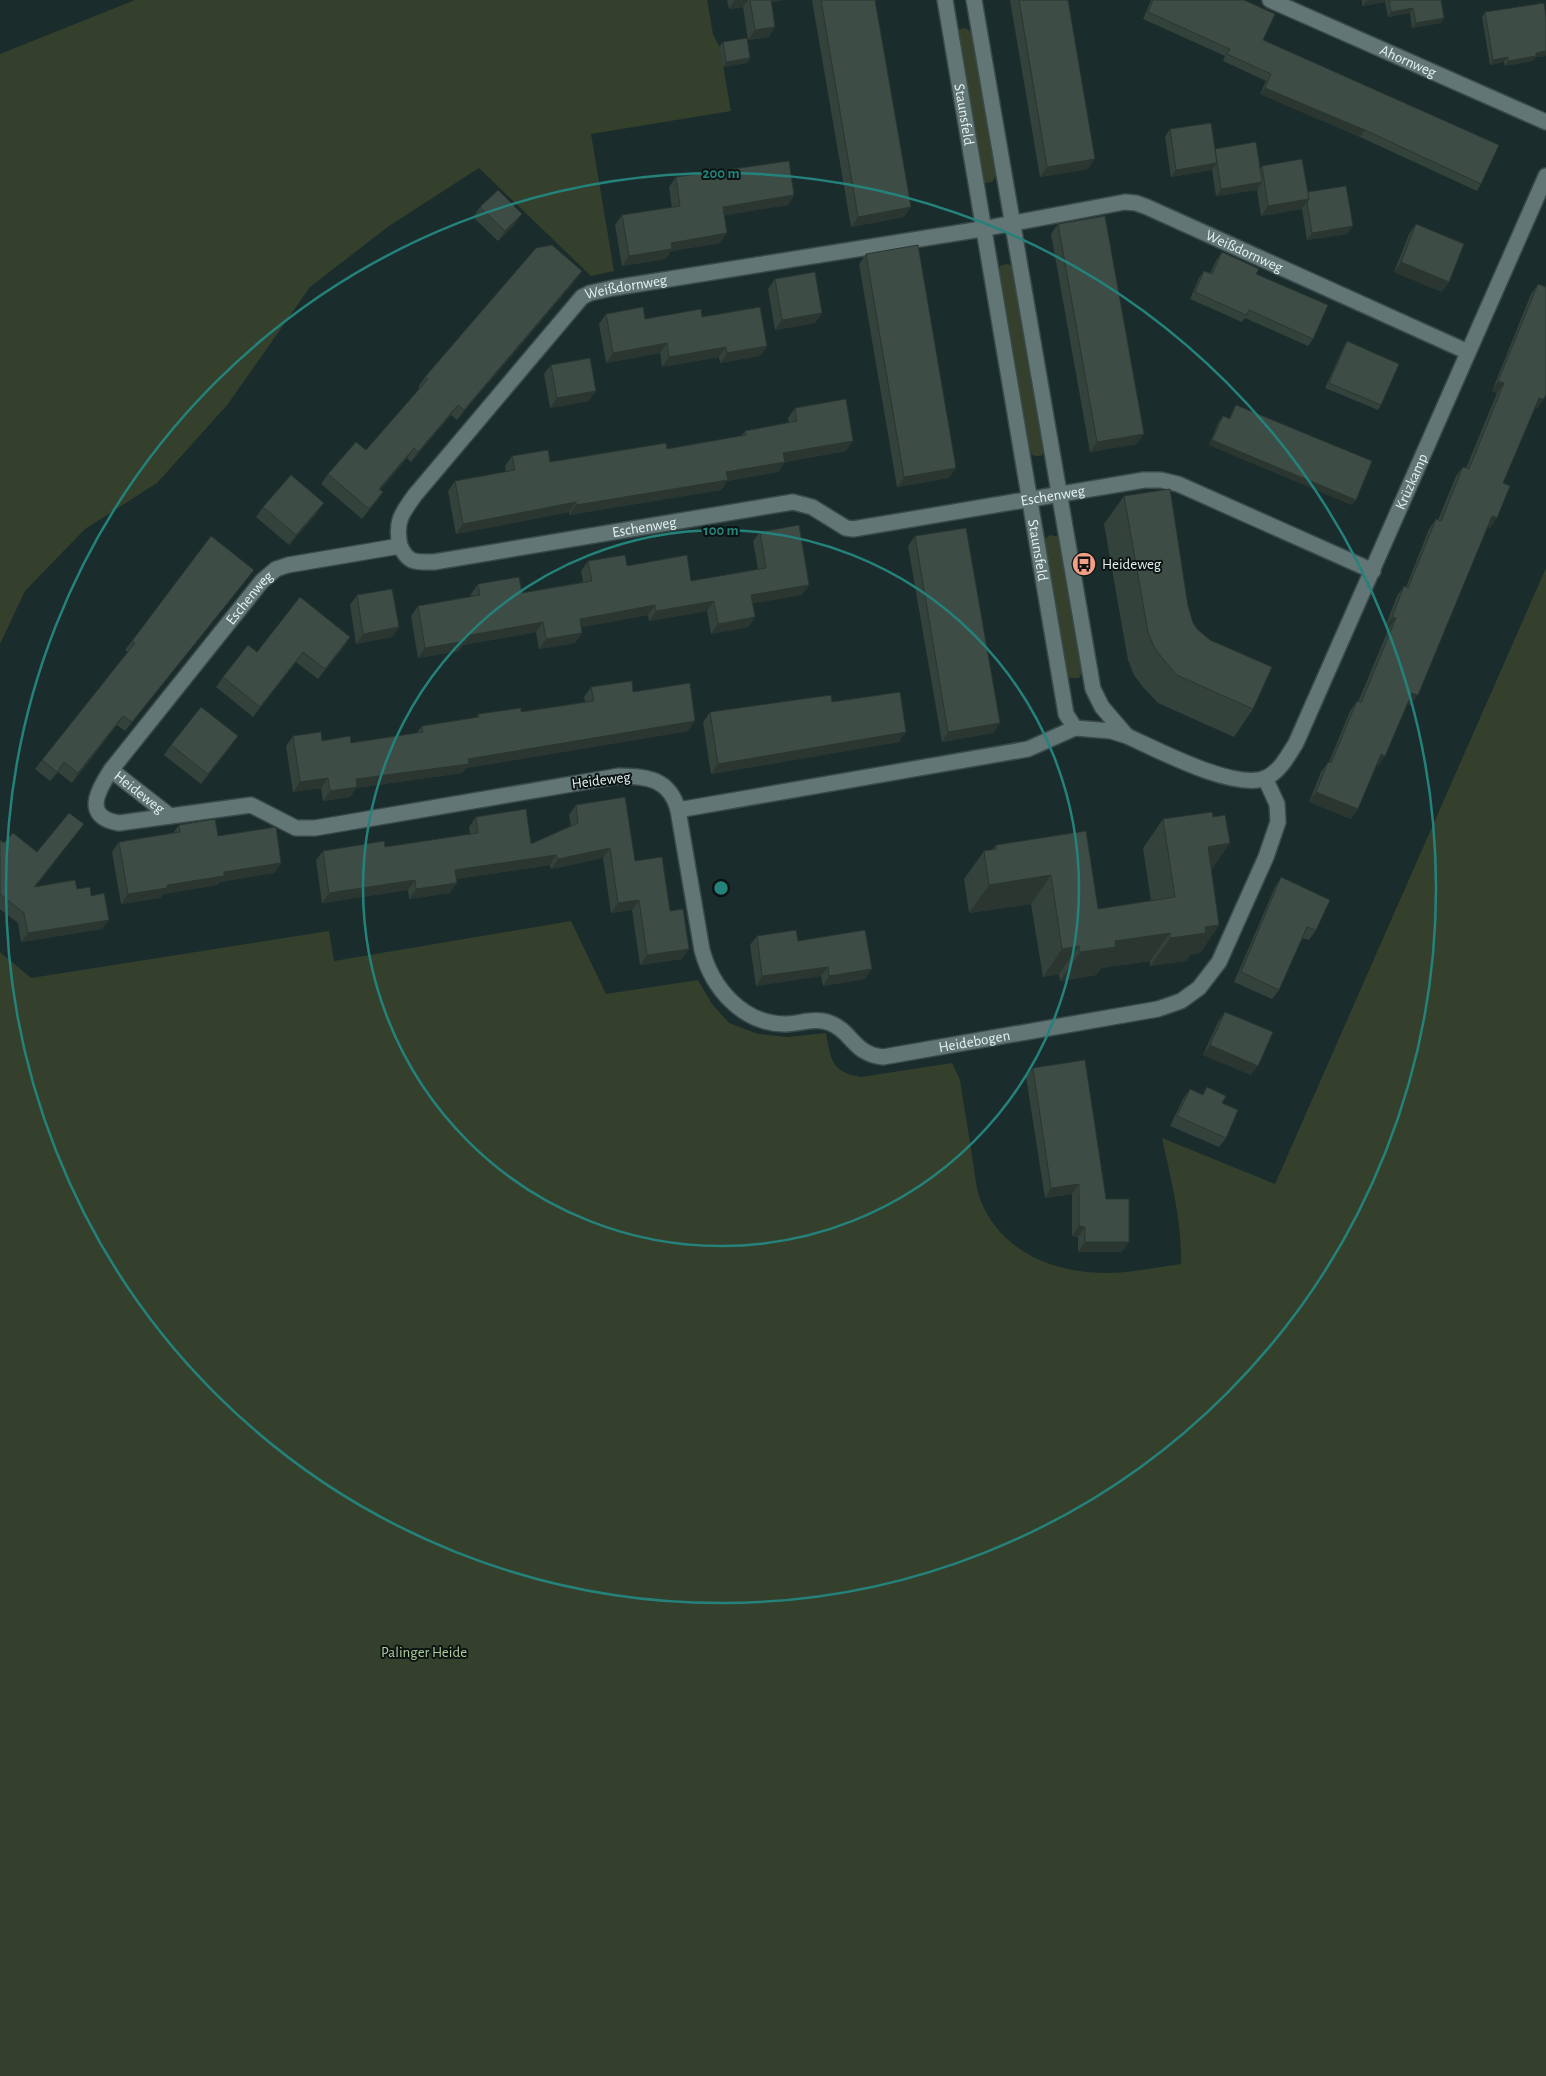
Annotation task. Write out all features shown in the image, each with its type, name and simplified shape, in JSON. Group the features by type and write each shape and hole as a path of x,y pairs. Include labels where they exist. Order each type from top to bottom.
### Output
{"street":[{"name":"Staunsfeld","path":"945,0 982,229 1064,709 1068,720 1075,728 1111,731 1127,736 1224,777 1248,781 1265,778"},
{"name":"Staunsfeld","path":"974,0 1093,688 1102,707 1127,736"},
{"name":"Ahornweg","path":"1270,0 1546,122"},
{"name":"Krüzkamp","path":"1265,778 1273,774 1285,762 1296,743 1546,176"},
{"name":"Weißdornweg","path":"1013,223 1125,202 1136,203 1468,352"},
{"path":"982,229 1013,223"},
{"name":"Weißdornweg","path":"400,546 398,525 402,513 415,495 582,297 590,293 613,288 982,229"},
{"name":"Eschenweg","path":"111,770 262,581 276,569 288,565 400,546 406,557 416,562 434,562 793,502 812,507 849,529 1144,480 1161,480 1178,484 1373,571"},
{"path":"678,810 1028,749 1075,728"},
{"name":"Heideweg","path":"170,816 111,770 97,791 95,803 104,818 109,822 128,823 251,805 296,828 315,828 619,776 642,776 660,784 674,796 678,810"},
{"name":"Heidebogen","path":"678,810 702,950 706,966 714,981 734,1004 754,1018 783,1024 828,1022 836,1026 864,1052 872,1056 883,1057 1158,1009 1182,1001 1199,988 1218,962 1266,857 1278,822 1277,804 1265,778"}],"green space":[{"path":"135,0 707,0 713,34 720,48 731,111 591,134 614,271 591,276 479,168 389,226 310,287 228,404 157,483 85,529 25,591 0,644 0,54"},
{"path":"965,28 970,31 973,37 996,175 992,182 983,183 957,33 958,30"},
{"path":"1007,264 1013,266 1045,451 1041,456 1030,454 1028,450 998,271 1000,266"},
{"path":"1050,535 1059,537 1083,671 1079,678 1070,678 1066,673 1045,546 1045,539"},
{"name":"Palinger Heide","path":"1546,568 1546,2076 0,2076 0,952 31,978 329,931 334,961 571,921 606,994 698,980 712,1004 729,1023 758,1034 787,1037 826,1033 829,1051 834,1063 838,1068 851,1075 861,1077 952,1063 960,1080 980,1199 989,1217 1001,1232 1015,1245 1031,1255 1067,1269 1086,1272 1125,1272 1181,1264 1178,1216 1162,1138 1275,1184"}],"building":[{"path":"750,0 771,0 775,27 755,30"},
{"path":"821,0 875,0 911,207 858,217"},
{"path":"1019,0 1068,0 1095,159 1047,167"},
{"path":"1153,0 1244,0 1275,14 1263,40 1499,145 1481,184 1365,130 1265,88 1271,74 1227,54 1230,49 1148,12"},
{"path":"1389,0 1441,0 1444,18 1416,23 1413,8 1391,12"},
{"path":"1544,3 1546,51 1536,53 1536,56 1508,61 1508,57 1493,60 1485,12"},
{"path":"747,38 750,58 726,62 723,42"},
{"path":"1211,123 1217,163 1176,170 1170,129"},
{"path":"1256,142 1262,182 1221,189 1215,149"},
{"path":"1302,159 1309,199 1268,206 1262,166"},
{"path":"789,161 794,195 723,207 727,233 671,243 672,249 629,256 622,215 680,206 676,177"},
{"path":"1346,186 1353,226 1312,233 1307,202 1309,199 1308,192"},
{"path":"498,190 522,214 505,231 480,207"},
{"path":"1105,216 1144,434 1097,442 1058,224"},
{"path":"1416,224 1464,244 1449,282 1401,262"},
{"path":"552,245 582,271 464,410 458,405 418,452 414,448 379,489 383,492 369,509 328,474 356,442 366,450 428,379 425,377 536,248"},
{"path":"918,245 956,468 904,477 866,254"},
{"path":"1222,252 1259,269 1256,274 1328,305 1313,339 1249,310 1246,315 1195,292 1204,271 1212,274"},
{"path":"815,272 822,313 782,320 775,279"},
{"path":"1538,284 1546,287 1546,394 1544,399 1539,398 1503,483 1510,486 1497,518 1492,516 1418,695 1412,693 1385,756 1381,754 1358,809 1316,792 1328,762 1331,763 1357,701 1361,703 1396,618 1392,617 1404,586 1408,588 1436,519 1441,521 1463,467 1469,469 1504,383 1498,381"},
{"path":"643,307 645,319 701,309 702,317 760,307 767,346 727,353 726,347 669,357 667,343 613,353 606,314"},
{"path":"1347,341 1399,364 1381,405 1329,383"},
{"path":"590,358 596,391 557,398 551,365"},
{"path":"846,399 853,441 783,453 785,462 726,472 728,480 576,505 576,502 463,524 455,481 515,470 512,456 548,450 550,462 666,443 667,449 746,435 745,431 797,421 795,408"},
{"path":"1236,405 1372,461 1356,500 1212,440 1223,416 1230,419"},
{"path":"291,475 324,503 296,535 263,507"},
{"path":"1170,489 1188,606 1193,623 1210,640 1272,667 1253,709 1177,675 1154,647 1148,632 1124,496"},
{"path":"799,525 809,585 751,595 755,617 718,624 714,601 656,611 655,605 580,619 582,633 546,639 543,622 465,636 466,641 425,648 418,606 480,595 478,584 519,577 522,593 592,581 588,561 625,555 627,566 687,555 691,581 766,568 760,532"},
{"path":"966,528 1000,723 948,732 915,536"},
{"path":"211,536 254,570 132,722 123,716 78,773 64,762 57,772 42,760 135,643 132,641"},
{"path":"392,589 399,627 363,634 357,595"},
{"path":"300,597 350,637 325,669 303,652 260,707 223,677 248,645 257,652"},
{"path":"632,681 633,692 690,683 695,721 468,759 469,764 356,779 357,787 330,791 328,778 300,782 293,736 321,732 322,741 350,736 351,743 423,732 422,726 479,717 478,714 521,708 521,712 594,701 591,687"},
{"path":"900,692 906,732 718,764 710,712 831,695 832,702"},
{"path":"201,707 238,736 208,774 171,745"},
{"path":"625,797 635,861 662,857 670,911 683,909 689,949 647,955 639,900 618,903 610,848 558,859 556,855 455,870 457,883 416,889 415,880 329,893 323,851 384,841 385,847 478,833 476,817 526,809 531,844 578,823 576,805"},
{"path":"1212,812 1213,817 1225,815 1230,843 1208,847 1219,925 1205,927 1206,933 1170,938 1170,933 1115,941 1116,947 1080,952 1079,946 1062,949 1051,875 989,885 984,851 996,849 996,845 1086,831 1098,909 1175,897 1163,819"},
{"path":"69,813 84,824 34,887 75,880 77,889 90,887 91,896 104,893 109,920 28,933 24,913 0,894 0,840 4,843 13,833 37,852"},
{"path":"215,819 218,836 276,827 281,863 224,872 224,876 167,885 167,888 128,894 119,842 180,832 179,825"},
{"path":"1281,877 1330,900 1316,930 1307,927 1279,990 1241,972"},
{"path":"796,930 798,941 865,930 872,969 829,976 828,967 762,976 757,936"},
{"path":"1225,1012 1273,1032 1258,1066 1210,1045"},
{"path":"1085,1060 1106,1199 1129,1199 1129,1242 1085,1242 1085,1227 1079,1226 1079,1184 1051,1188 1033,1068"},
{"path":"1207,1087 1226,1096 1222,1103 1238,1110 1226,1138 1177,1116 1190,1089 1203,1095"}],"place":[{"name":"Heideweg","path":"1084,564"}]}
